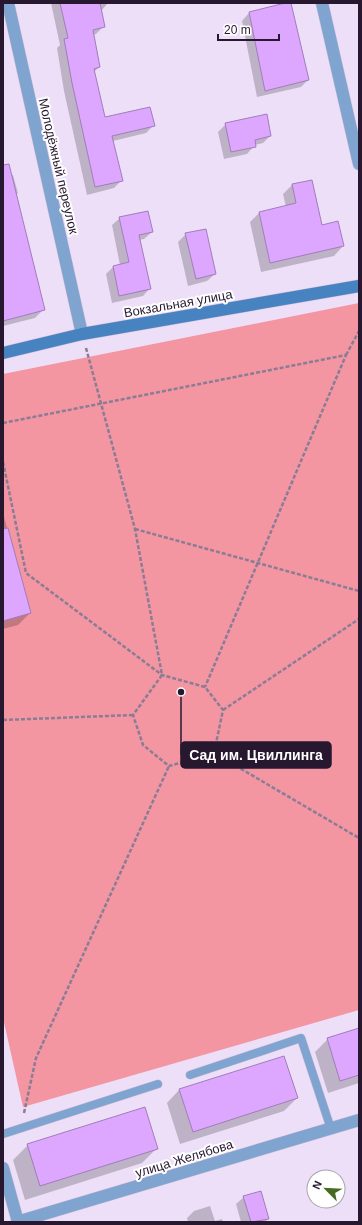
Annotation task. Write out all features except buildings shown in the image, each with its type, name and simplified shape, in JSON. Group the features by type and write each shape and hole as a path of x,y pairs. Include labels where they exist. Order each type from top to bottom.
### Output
{"street":[{"name":"Молодёжный переулок","path":"8,3 82,334"},
{"path":"322,3 359,164"},
{"name":"Вокзальная улица","path":"3,353 82,334 359,286"},
{"name":"улица Желябова","path":"17,1222 359,1120"},
{"path":"3,1168 17,1222"}],"lane":[{"path":"190,1075 301,1038 331,1129"},
{"path":"3,1134 20,1130 158,1084"}],"path":[{"path":"205,687 346,355 359,331"},
{"path":"82,334 135,529 162,675 133,715"},
{"path":"3,423 346,355"},
{"path":"3,462 26,573 162,675 205,687 223,710"},
{"path":"135,529 359,592"},
{"path":"214,753 223,710 359,619"},
{"path":"3,720 133,715"},
{"path":"133,715 143,745 169,766"},
{"path":"20,1130 36,1058 169,766 214,753 359,838"}],"shaded area":[{"path":"359,303 359,1010 23,1107 3,1018 3,374"}],"place":[{"name":"Сад им. Цвиллинга","path":"181,692"}]}
